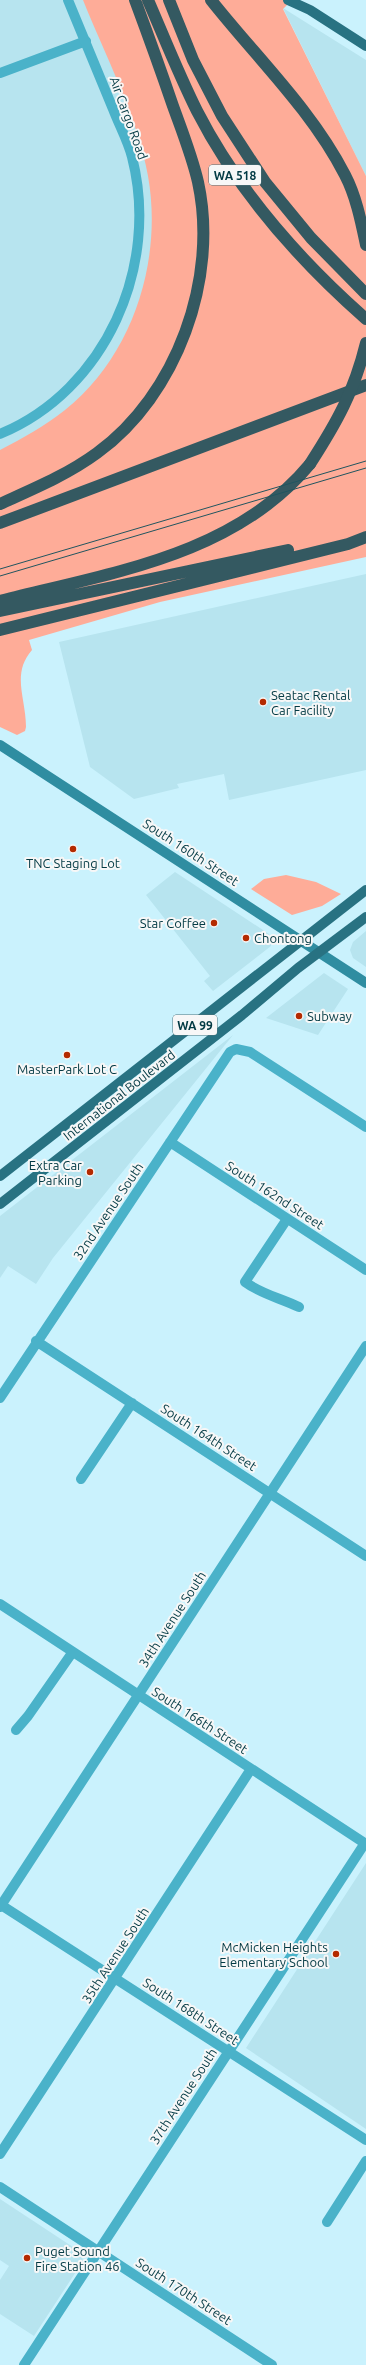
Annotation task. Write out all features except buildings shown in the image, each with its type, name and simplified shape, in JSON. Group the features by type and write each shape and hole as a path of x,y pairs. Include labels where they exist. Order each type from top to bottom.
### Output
{"highway":[{"path":"0,504 67,473 98,453 119,434 164,378 182,342 196,298 202,245 202,216 198,182 183,133 135,0"},
{"name":"WA 518","path":"148,0 197,111 240,183 276,229 331,288 366,319"},
{"name":"WA 518","path":"169,0 193,60 222,116 265,182 311,238 366,294"},
{"path":"211,0 290,93 327,143 345,175 355,199 366,244"},
{"path":"0,601 122,570 206,542 234,528 265,507 295,481 310,464 338,421 351,391 366,343"},
{"path":"0,523 366,385"},
{"path":"0,611 366,533"},
{"path":"0,630 348,544 366,537"}],"main road":[{"path":"288,0 310,10 366,46"},
{"path":"300,0 310,10"},
{"name":"South 160th Street","path":"0,745 366,984"},
{"name":"International Boulevard","path":"0,1176 366,890"},
{"name":"International Boulevard","path":"0,1204 242,1015 298,968 366,917"}],"street":[{"name":"Air Cargo Road","path":"0,434 29,420 54,403 76,381 98,353 114,325 126,298 138,250 138,191 132,156 68,0"},
{"path":"0,73 86,41"},
{"name":"32nd Avenue South","path":"0,1398 36,1341 170,1142 225,1057 236,1049 243,1049 366,1127"},
{"name":"South 162nd Street","path":"170,1142 287,1220 366,1270"},
{"path":"287,1220 245,1282 259,1293 279,1297 299,1307"},
{"name":"South 164th Street","path":"36,1341 270,1492 366,1556"},
{"name":"34th Avenue South","path":"0,1906 366,1346"},
{"path":"81,1479 132,1403"},
{"name":"South 166th Street","path":"0,1604 72,1653 366,1843"},
{"path":"16,1730 28,1716 72,1653"},
{"name":"35th Avenue South","path":"0,2154 116,1979 251,1769"},
{"name":"37th Avenue South","path":"24,2365 366,1843"},
{"name":"South 168th Street","path":"0,1906 366,2140"},
{"path":"327,2222 366,2161"},
{"name":"South 170th Street","path":"0,2187 272,2365"}],"shaded area":[{"path":"0,0 90,0 163,178 161,270 133,353 65,430 0,462"},
{"path":"83,0 292,0 283,9 366,176 366,557 160,602 29,640 32,650 22,668 21,677 26,727 25,731 17,735 0,727 0,450 34,432 65,410 89,388 109,362 125,334 138,304 146,273 151,240 152,208 148,176 137,132 120,87"},
{"path":"283,8 366,60 366,176"},
{"name":"Seatac Rental Car Facility","path":"366,574 366,770 229,800 224,774 177,784 179,788 134,799 90,767 59,642"},
{"path":"175,872 269,934 272,939 271,946 213,991 204,981 210,976 146,895"},
{"path":"286,875 316,882 341,894 322,906 292,915 251,889 264,879"},
{"path":"366,931 366,967 353,958 350,950 353,942"},
{"path":"324,973 348,989 318,1035 266,1018"},
{"name":"Extra Car Parking","path":"233,1035 53,1258 36,1284 8,1266 0,1278 0,1216"},
{"name":"McMicken Heights Elementary School","path":"366,1863 366,2129 246,2048"},
{"path":"0,2199 79,2251 83,2261 34,2336 0,2314 0,2280 9,2266 0,2260"}],"tram line":[{"path":"0,569 366,461"},
{"path":"0,576 366,468"}],"place":[{"name":"Seatac Rental Car Facility","path":"263,702"},
{"name":"TNC Staging Lot","path":"73,849"},
{"name":"Star Coffee","path":"214,923"},
{"name":"Chontong","path":"246,938"},
{"name":"Subway","path":"299,1016"},
{"name":"MasterPark Lot C","path":"67,1055"},
{"name":"Extra Car Parking","path":"90,1172"},
{"name":"McMicken Heights Elementary School","path":"336,1954"},
{"name":"Puget Sound Fire Station 46","path":"27,2258"}]}
